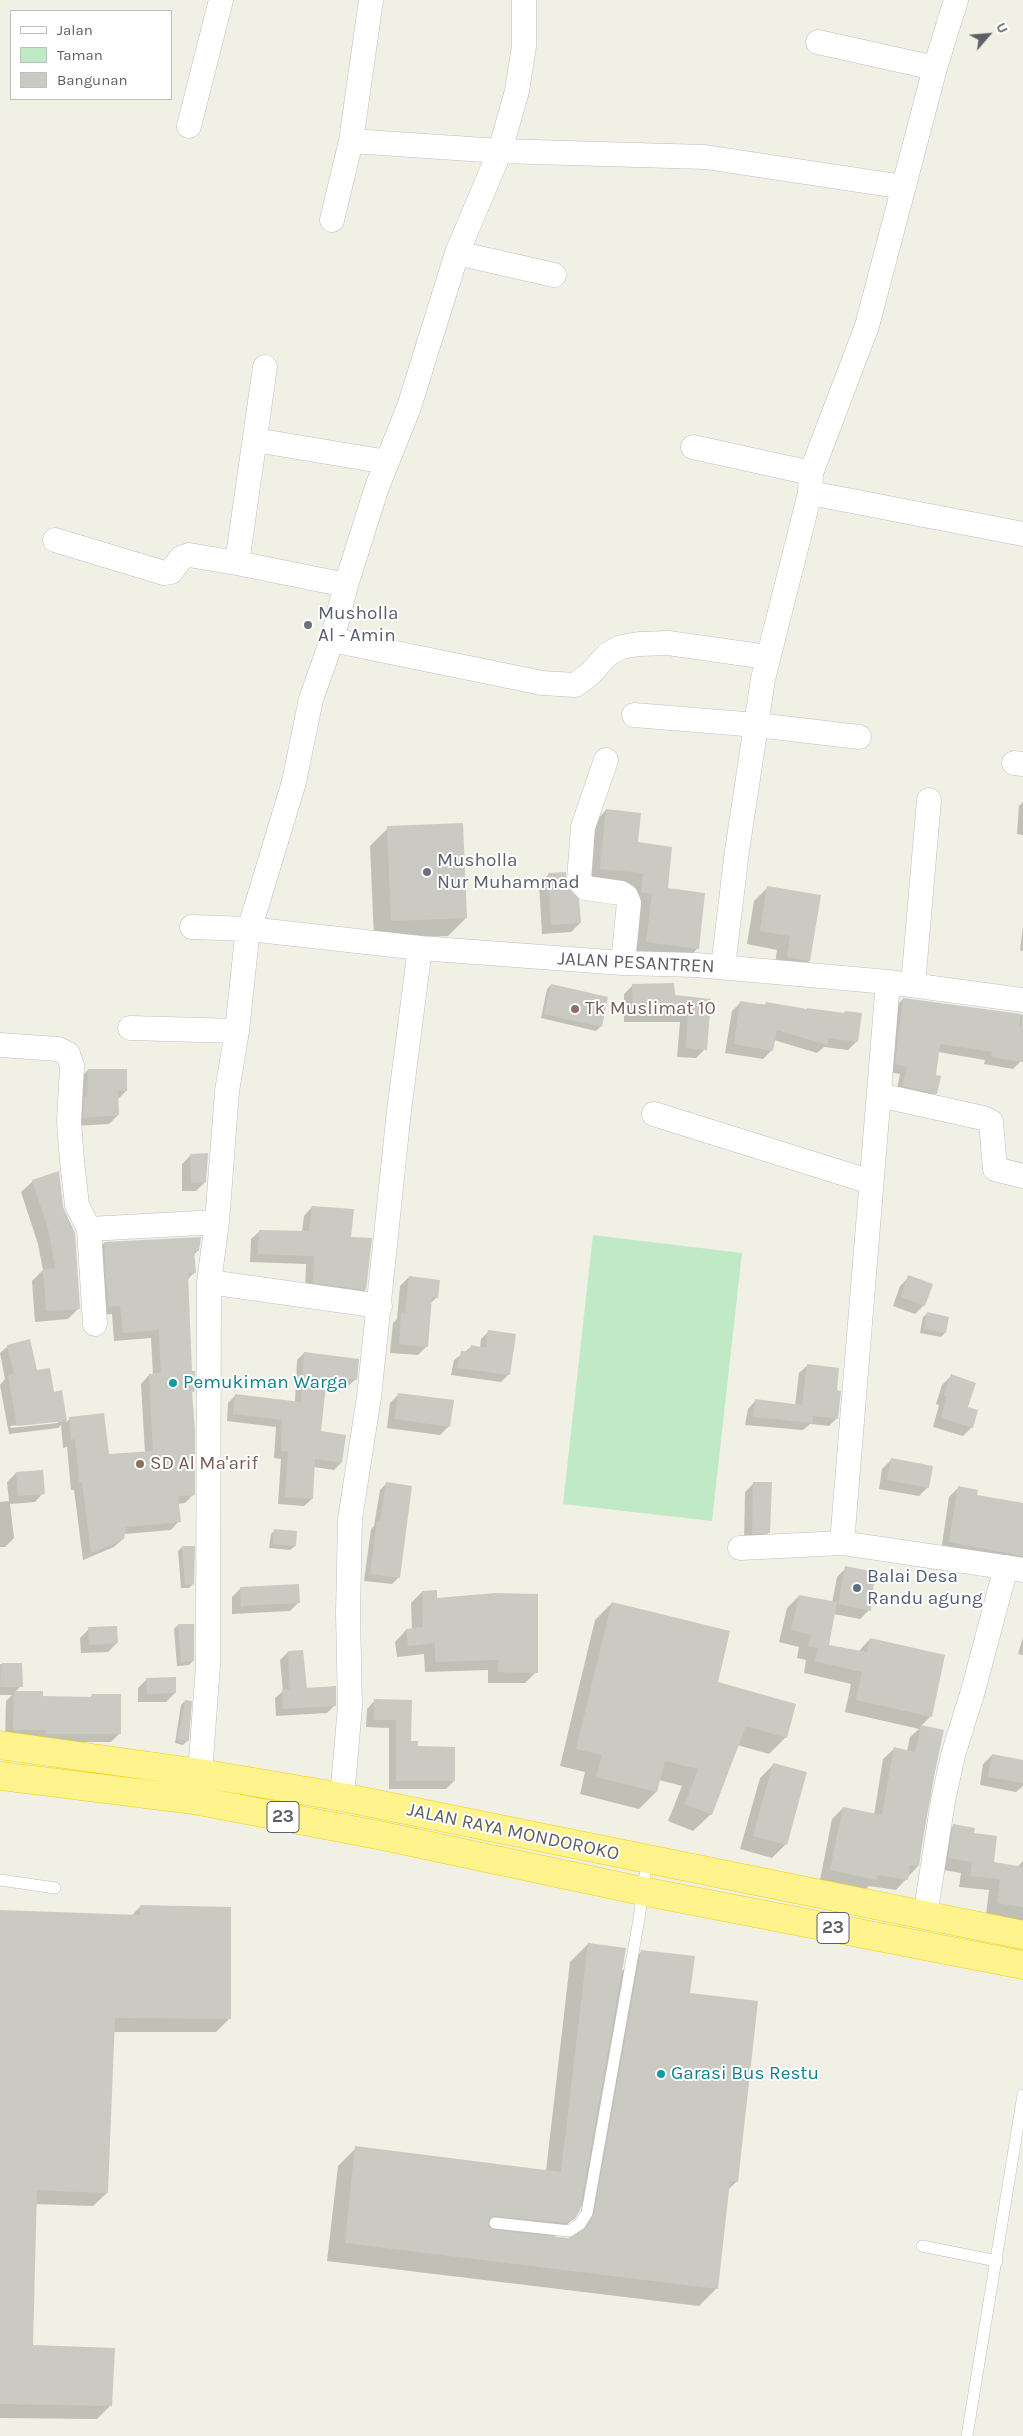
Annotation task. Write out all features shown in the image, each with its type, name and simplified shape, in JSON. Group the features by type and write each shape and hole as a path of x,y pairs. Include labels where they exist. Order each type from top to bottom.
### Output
{"highway":[{"name":"JALAN RAYA MONDOROKO","path":"0,1745 200,1773 342,1797 1023,1935"},
{"name":"JALAN RAYA MONDOROKO","path":"0,1776 194,1800 383,1836 642,1891 1023,1965"}],"street":[{"path":"189,126 222,0"},
{"path":"332,220 351,141 371,0"},
{"path":"200,1773 208,1665 207,1324 209,1282 217,1222 227,1091 237,1031 243,960 248,933 294,782 311,699 332,640 346,585 387,462 409,407 457,253 500,151 517,91 524,46 524,0"},
{"path":"722,967 736,851 768,657 810,483 867,326 935,68 956,0"},
{"path":"818,42 935,68"},
{"path":"351,141 500,151 705,157 904,187"},
{"path":"457,253 554,275"},
{"path":"237,563 266,367"},
{"path":"255,440 387,462"},
{"path":"693,447 810,483 1023,534"},
{"path":"55,540 164,573 171,572 181,558 189,555 346,585"},
{"path":"332,640 542,683 575,685 590,674 607,655 620,647 639,644 668,643 768,657"},
{"path":"634,715 757,725 858,737"},
{"path":"606,760 588,809 584,826 579,880 586,888 621,893 626,896 629,903 624,963"},
{"path":"913,985 929,800"},
{"name":"JALAN PESANTREN","path":"192,927 419,954 722,967 888,982 1023,1000"},
{"path":"342,1797 350,1707 350,1519 369,1397 419,954"},
{"path":"842,1543 888,982"},
{"path":"130,1028 237,1031"},
{"path":"0,1044 58,1049 68,1054 72,1066 69,1122 72,1161 77,1205 89,1229 95,1324"},
{"path":"879,1095 983,1118 991,1122 994,1170 1023,1176"},
{"path":"654,1114 871,1182"},
{"path":"89,1229 217,1222"},
{"path":"209,1282 380,1306"},
{"path":"740,1548 842,1543 1014,1568 951,1764 943,1801 925,1916"}],"lane":[{"path":"495,2223 569,2231 580,2224 587,2213 647,1860"},
{"path":"0,1880 54,1888"},
{"path":"967,2436 1020,2127 1023,2095"},
{"path":"922,2246 997,2261"}],"green space":[{"path":"593,1235 742,1253 712,1521 563,1504"}],"building":[{"path":"606,809 641,813 638,842 672,847 668,888 705,893 699,949 646,942 652,894 641,892 643,873 600,869"},
{"name":"Musholla Nur Muhammad","path":"463,823 467,918 391,921 387,826"},
{"path":"566,872 566,885 579,899 581,923 551,925 548,873"},
{"path":"767,886 821,895 810,961 787,957 790,936 760,931"},
{"path":"674,983 675,995 711,999 707,1050 686,1048 688,1013 633,1014 632,984"},
{"name":"Tk Muslimat 10","path":"551,984 608,997 602,1027 544,1014"},
{"path":"903,998 1021,1014 1019,1027 1023,1028 1023,1062 991,1057 992,1052 940,1044 936,1075 941,1076 937,1094 902,1086 907,1067 895,1064"},
{"path":"740,1001 765,1005 766,1002 844,1013 845,1011 862,1013 858,1042 828,1038 828,1045 777,1030 773,1051 734,1044"},
{"path":"88,1069 127,1069 127,1091 118,1091 119,1115 83,1118 84,1097 87,1097"},
{"path":"208,1153 206,1182 191,1183 190,1154"},
{"path":"59,1171 63,1207 75,1233 80,1309 46,1311 43,1269 55,1268 49,1232 32,1180"},
{"path":"312,1206 354,1209 351,1237 372,1238 366,1290 313,1283 314,1256 258,1254 259,1230 309,1231"},
{"path":"201,1237 199,1251 194,1251 196,1273 188,1273 192,1371 195,1371 195,1391 192,1392 195,1431 195,1495 178,1496 181,1522 126,1527 124,1539 91,1553 82,1482 79,1482 75,1439 71,1440 69,1417 104,1413 109,1454 153,1451 149,1374 161,1373 159,1330 123,1333 120,1306 108,1307 104,1242"},
{"path":"908,1275 933,1284 925,1306 901,1297"},
{"path":"409,1276 440,1280 438,1298 432,1297 428,1347 399,1344 401,1312 405,1313"},
{"path":"927,1312 949,1317 946,1333 924,1329"},
{"path":"488,1330 516,1334 510,1375 457,1368 461,1351 469,1352 471,1345 486,1348"},
{"path":"30,1339 37,1370 50,1368 54,1392 62,1390 67,1421 17,1426 8,1375 14,1374 7,1345"},
{"path":"304,1352 359,1359 357,1380 327,1376 321,1431 346,1435 342,1463 315,1459 313,1499 285,1497 288,1451 281,1451 282,1420 233,1414 235,1394 301,1402"},
{"path":"807,1364 839,1368 837,1390 841,1391 838,1419 813,1416 813,1423 753,1417 755,1399 802,1405"},
{"path":"951,1374 976,1383 968,1407 978,1410 973,1428 941,1418 947,1396 944,1395"},
{"path":"398,1393 454,1400 450,1427 395,1419"},
{"path":"891,1458 933,1466 929,1488 887,1480"},
{"path":"43,1470 45,1494 18,1496 16,1472"},
{"path":"386,1482 412,1486 400,1578 370,1574 377,1521 380,1522"},
{"path":"753,1482 772,1482 770,1533 752,1534"},
{"path":"958,1486 978,1490 977,1495 1023,1503 1023,1556 949,1542"},
{"path":"274,1529 297,1531 296,1546 273,1544"},
{"path":"182,1546 195,1546 194,1584 185,1585"},
{"name":"Balai Desa Randu agung","path":"845,1566 875,1572 871,1611 838,1604"},
{"path":"299,1584 300,1603 241,1606 240,1587"},
{"path":"437,1590 437,1598 495,1593 538,1594 538,1673 498,1672 499,1660 435,1662 435,1643 408,1646 406,1629 423,1627 422,1591"},
{"path":"799,1595 837,1602 829,1645 867,1652 870,1638 945,1655 932,1717 856,1700 862,1672 815,1661 818,1648 808,1646 811,1635 791,1630"},
{"path":"612,1602 730,1631 718,1682 796,1704 787,1738 746,1726 712,1815 685,1804 698,1769 665,1761 657,1792 596,1777 602,1755 576,1749"},
{"path":"178,1624 194,1624 194,1661 181,1662"},
{"path":"117,1626 118,1643 89,1645 88,1627"},
{"path":"303,1650 307,1688 336,1686 336,1706 283,1709 282,1689 290,1689 288,1651"},
{"path":"2,1663 22,1663 23,1687 0,1687"},
{"path":"176,1677 176,1693 147,1694 146,1678"},
{"path":"14,1691 43,1691 43,1696 92,1697 92,1694 121,1694 121,1734 45,1734 46,1730 13,1730"},
{"path":"374,1699 412,1700 411,1741 418,1741 418,1746 455,1747 455,1781 396,1781 396,1720 374,1720"},
{"path":"185,1700 192,1701 189,1741 178,1739"},
{"path":"921,1725 944,1730 929,1799 919,1866 910,1865 908,1880 878,1875 877,1880 830,1870 843,1807 882,1815 894,1747 915,1752"},
{"path":"992,1754 1023,1760 1023,1783 988,1777"},
{"path":"773,1763 807,1772 787,1845 753,1836"},
{"path":"953,1824 975,1828 974,1833 997,1836 994,1862 1023,1867 1023,1907 997,1903 1000,1879 970,1876 972,1862 948,1858"},
{"path":"140,1905 231,1907 231,2019 115,2018 108,2193 37,2190 33,2345 115,2348 112,2406 0,2404 0,1910 140,1915"},
{"name":"Garasi Bus Restu","path":"588,1943 626,1948 580,2210 575,2219 567,2223 495,2216 489,2219 488,2226 494,2230 568,2238 586,2228 594,2214 641,1950 695,1956 690,1993 758,2001 738,2182 730,2181 718,2289 345,2243 355,2146 561,2172"}],"place":[{"name":"Musholla Al - Amin","path":"308,625"},
{"name":"Musholla Nur Muhammad","path":"427,872"},
{"name":"Tk Muslimat 10","path":"575,1009"},
{"name":"Pemukiman Warga","path":"173,1383"},
{"name":"SD Al Ma'arif","path":"140,1464"},
{"name":"Balai Desa Randu agung","path":"857,1588"},
{"name":"Garasi Bus Restu","path":"661,2074"}]}
